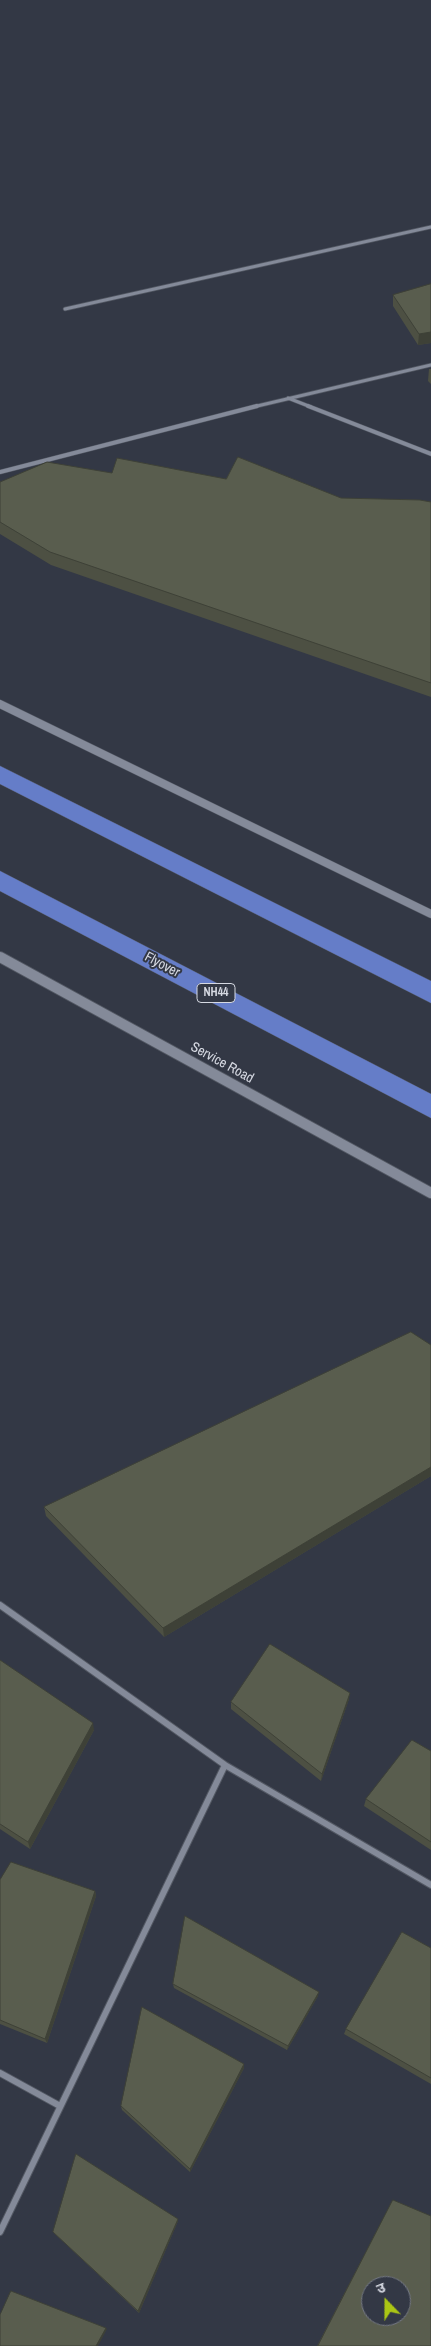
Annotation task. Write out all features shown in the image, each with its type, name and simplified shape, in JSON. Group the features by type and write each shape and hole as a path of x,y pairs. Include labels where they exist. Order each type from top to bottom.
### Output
{"highway":[{"path":"0,774 431,993"},
{"name":"Flyover","path":"0,880 431,1107"}],"street":[{"path":"65,309 431,227"},
{"path":"0,472 288,398 431,365"},
{"path":"288,398 431,454"},
{"path":"0,704 431,914"},
{"name":"Service Road","path":"0,957 431,1193"},
{"path":"0,1605 224,1765 431,1885"},
{"path":"0,2232 224,1765"},
{"path":"0,2073 60,2106"}],"building":[{"path":"431,284 431,332 419,334 393,295"},
{"path":"238,457 341,498 420,500 431,502 431,683 50,552 0,522 0,482 47,462 112,473 117,458 226,479"},
{"path":"411,1332 431,1345 431,1467 163,1628 44,1507"},
{"path":"270,1644 350,1693 322,1774 231,1702"},
{"path":"0,1660 93,1723 28,1842 0,1824"},
{"path":"412,1740 431,1751 431,1842 366,1799"},
{"path":"11,1862 95,1891 45,2039 0,2020 0,1880"},
{"path":"185,1916 319,1992 288,2046 173,1984"},
{"path":"402,1932 431,1948 431,2078 346,2029"},
{"path":"142,2007 244,2064 190,2169 121,2106"},
{"path":"76,2154 178,2219 138,2311 53,2232"},
{"path":"393,2200 431,2216 431,2346 318,2346"},
{"path":"11,2291 106,2328 96,2346 0,2346 0,2315"}]}
